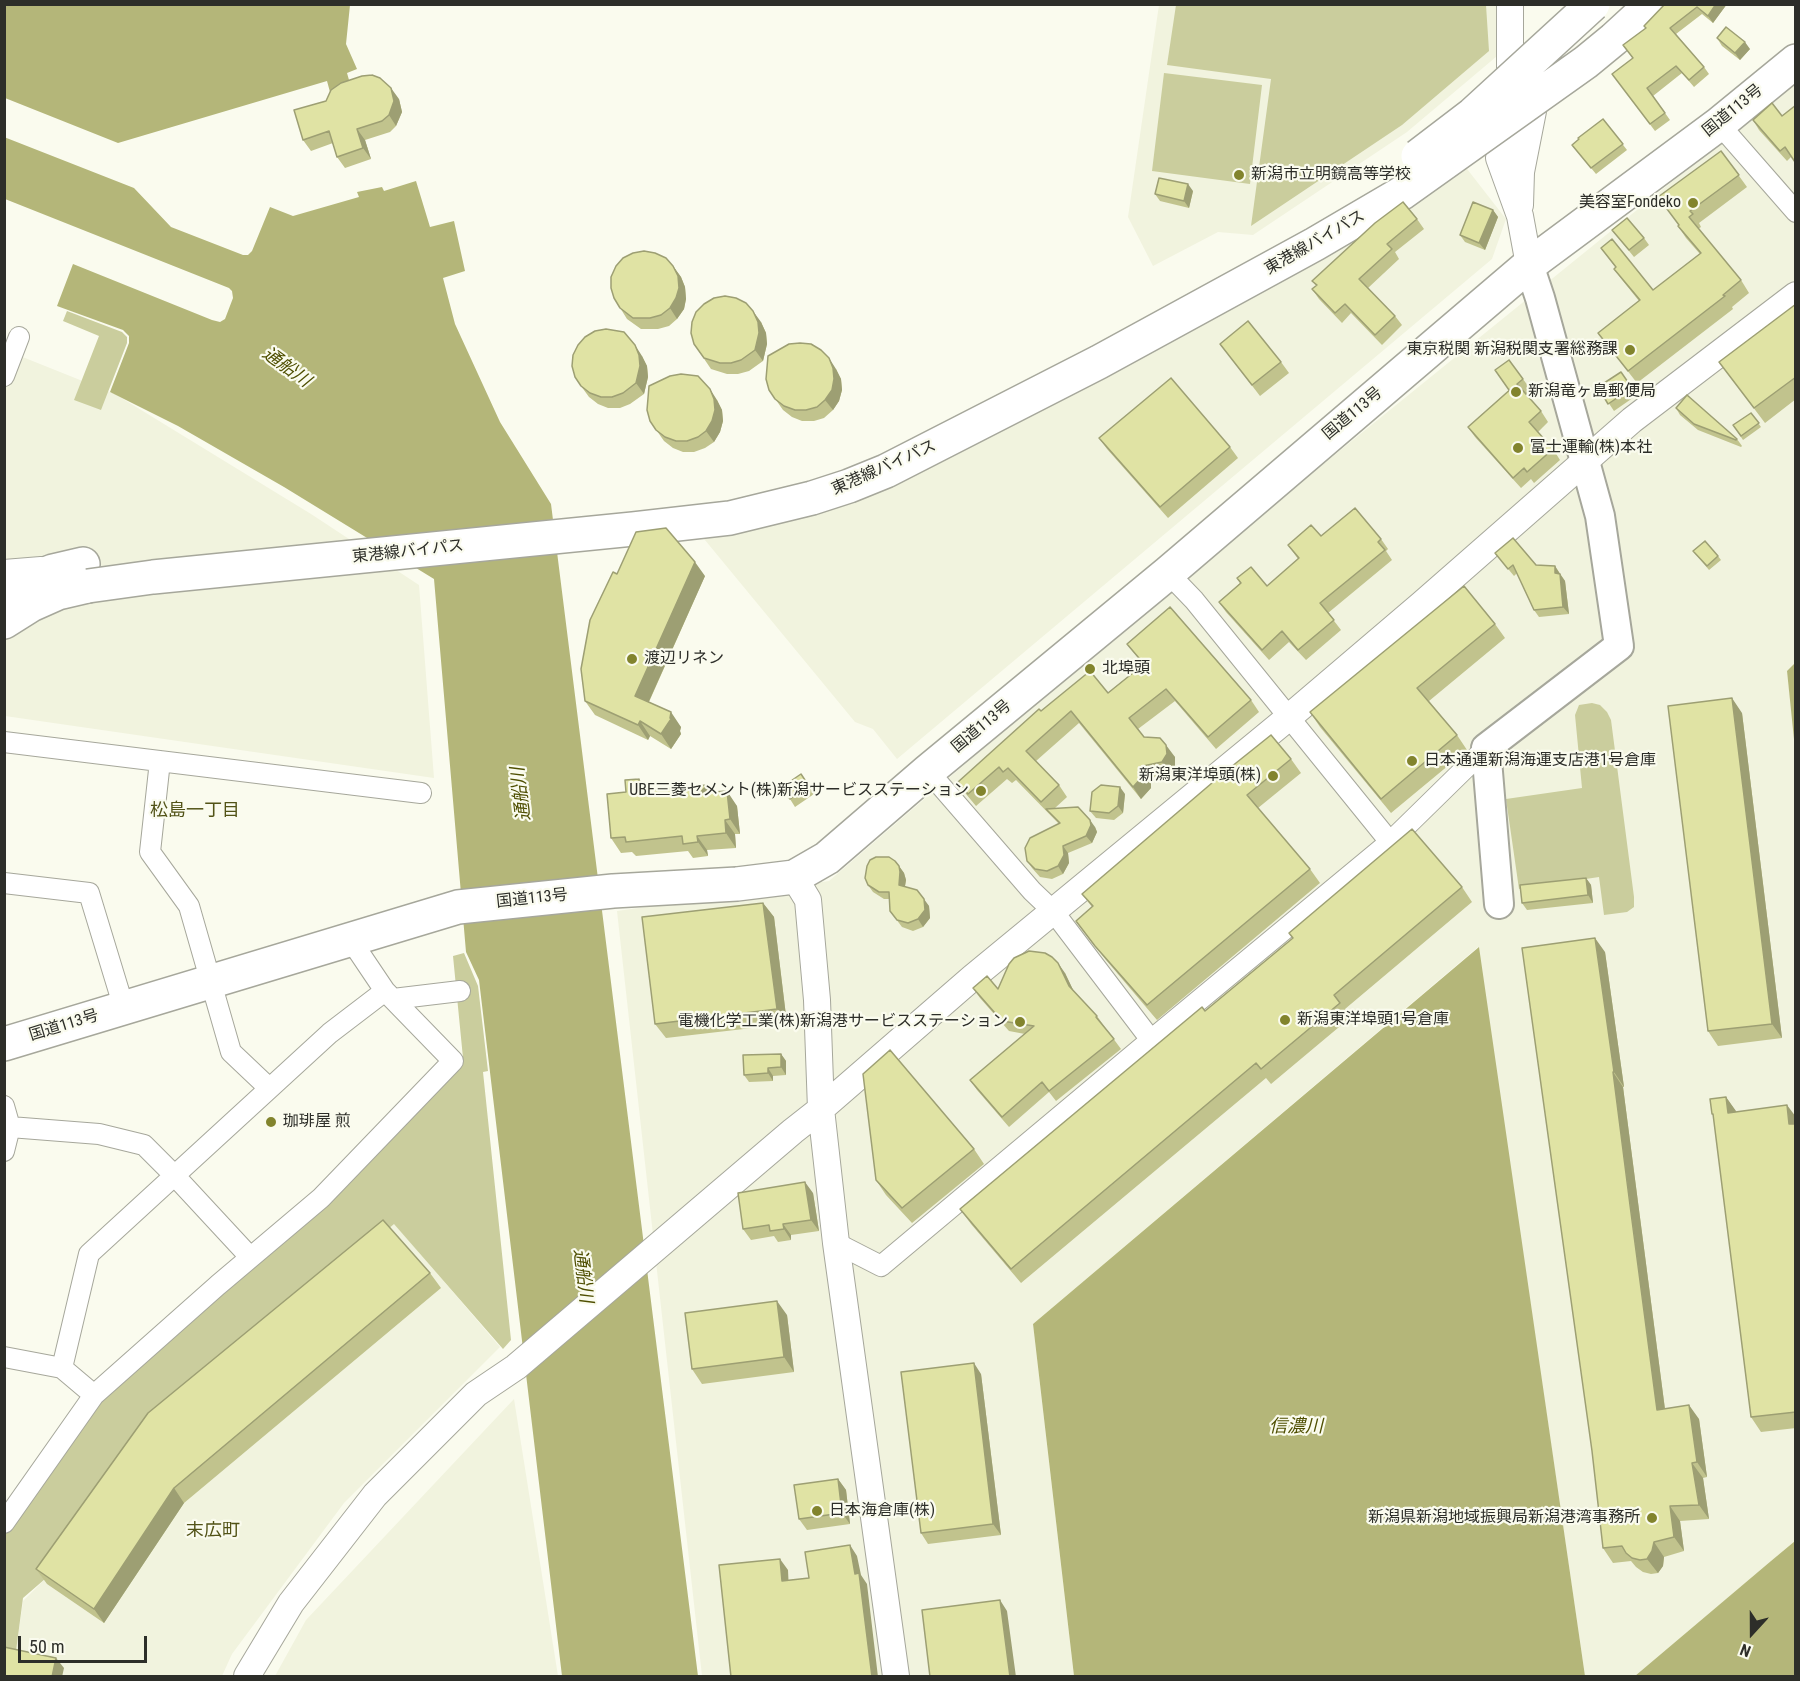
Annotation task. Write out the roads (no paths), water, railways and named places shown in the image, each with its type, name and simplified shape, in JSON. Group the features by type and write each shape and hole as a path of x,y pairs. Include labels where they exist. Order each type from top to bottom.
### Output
{"highway":[{"name":"東港線バイパス","path":"4,622 86,575 305,541 641,510 727,499 803,483 876,459 1095,349 1310,230 1388,178 1473,114 1593,4"},
{"name":"東港線バイパス","path":"4,593 53,571 86,575 153,577 730,518 812,498 849,486 886,471 1099,362 1316,244 1402,193 1586,62 1652,4"},
{"name":"国道113号","path":"4,1044 458,907 614,891 737,884 794,877 827,858 928,771 1168,573 1529,265 1719,124 1796,61"}],"main road":[{"path":"1499,904 1486,748 1619,646 1600,516 1529,265"}],"street":[{"path":"1511,7 1521,48 1531,68 1533,111 1521,172 1520,216 1529,265"},
{"path":"1719,124 1796,212"},
{"path":"247,1677 291,1604 375,1496 476,1394 516,1367 1053,911 1288,718 1632,420 1796,295"},
{"path":"4,376 20,337"},
{"path":"4,570 86,575"},
{"path":"1168,573 1194,600 1390,842"},
{"path":"4,742 421,793"},
{"path":"836,1243 881,1266 1390,842 1486,748"},
{"path":"160,761 150,852 189,906 231,1052 269,1088"},
{"path":"928,771 1032,891 1053,911 1151,1040"},
{"path":"794,877 808,900 817,1000 821,1109 836,1243 896,1677"},
{"path":"4,883 89,893 124,1008"},
{"path":"4,1523 94,1395 250,1257 321,1198 453,1061 389,995 350,939"},
{"path":"62,1368 89,1254 330,1033 389,995 460,991"},
{"path":"4,1106 10,1127 4,1151"},
{"path":"10,1127 99,1134 144,1145 250,1257"},
{"path":"4,1357 62,1368 94,1395"}],"water":[{"path":"4,5 350,5 346,44 357,69 347,73 351,87 330,92 327,81 118,143 5,98"},
{"name":"通船川","path":"4,137 134,188 171,227 243,255 248,255 252,251 270,207 293,216 359,197 357,192 382,187 384,191 416,181 430,227 454,221 465,271 443,278 455,324 500,422 551,504 698,1676 562,1676 479,980 466,952 434,579 284,487 178,426 110,392 129,343 129,336 123,330 57,306 73,264 220,322 225,319 233,298 232,291 5,199"},
{"path":"1795,663 1795,749 1787,671"},
{"name":"信濃川","path":"1479,947 1585,1676 1074,1676 1033,1324"},
{"path":"1795,1541 1795,1676 1635,1676 1771,1561"}],"place":[{"name":"新潟市立明鏡高等学校","path":"1239,175"},
{"name":"美容室Fondeko","path":"1693,203"},
{"name":"東京税関 新潟税関支署総務課","path":"1630,350"},
{"name":"新潟竜ヶ島郵便局","path":"1516,392"},
{"name":"富士運輸(株)本社","path":"1518,448"},
{"name":"渡辺リネン","path":"632,659"},
{"name":"北埠頭","path":"1090,669"},
{"name":"日本通運新潟海運支店港1号倉庫","path":"1412,761"},
{"name":"新潟東洋埠頭(株)","path":"1273,776"},
{"name":"UBE三菱セメント(株)新潟サービスステーション","path":"981,791"},
{"name":"新潟東洋埠頭1号倉庫","path":"1285,1020"},
{"name":"電機化学工業(株)新潟港サービスステーション","path":"1020,1022"},
{"name":"珈琲屋 煎","path":"271,1122"},
{"name":"日本海倉庫(株)","path":"817,1511"},
{"name":"新潟県新潟地域振興局新潟港湾事務所","path":"1652,1518"}],"district":[{"name":"松島一丁目","path":"195,811"},
{"name":"末広町","path":"213,1531"}]}
